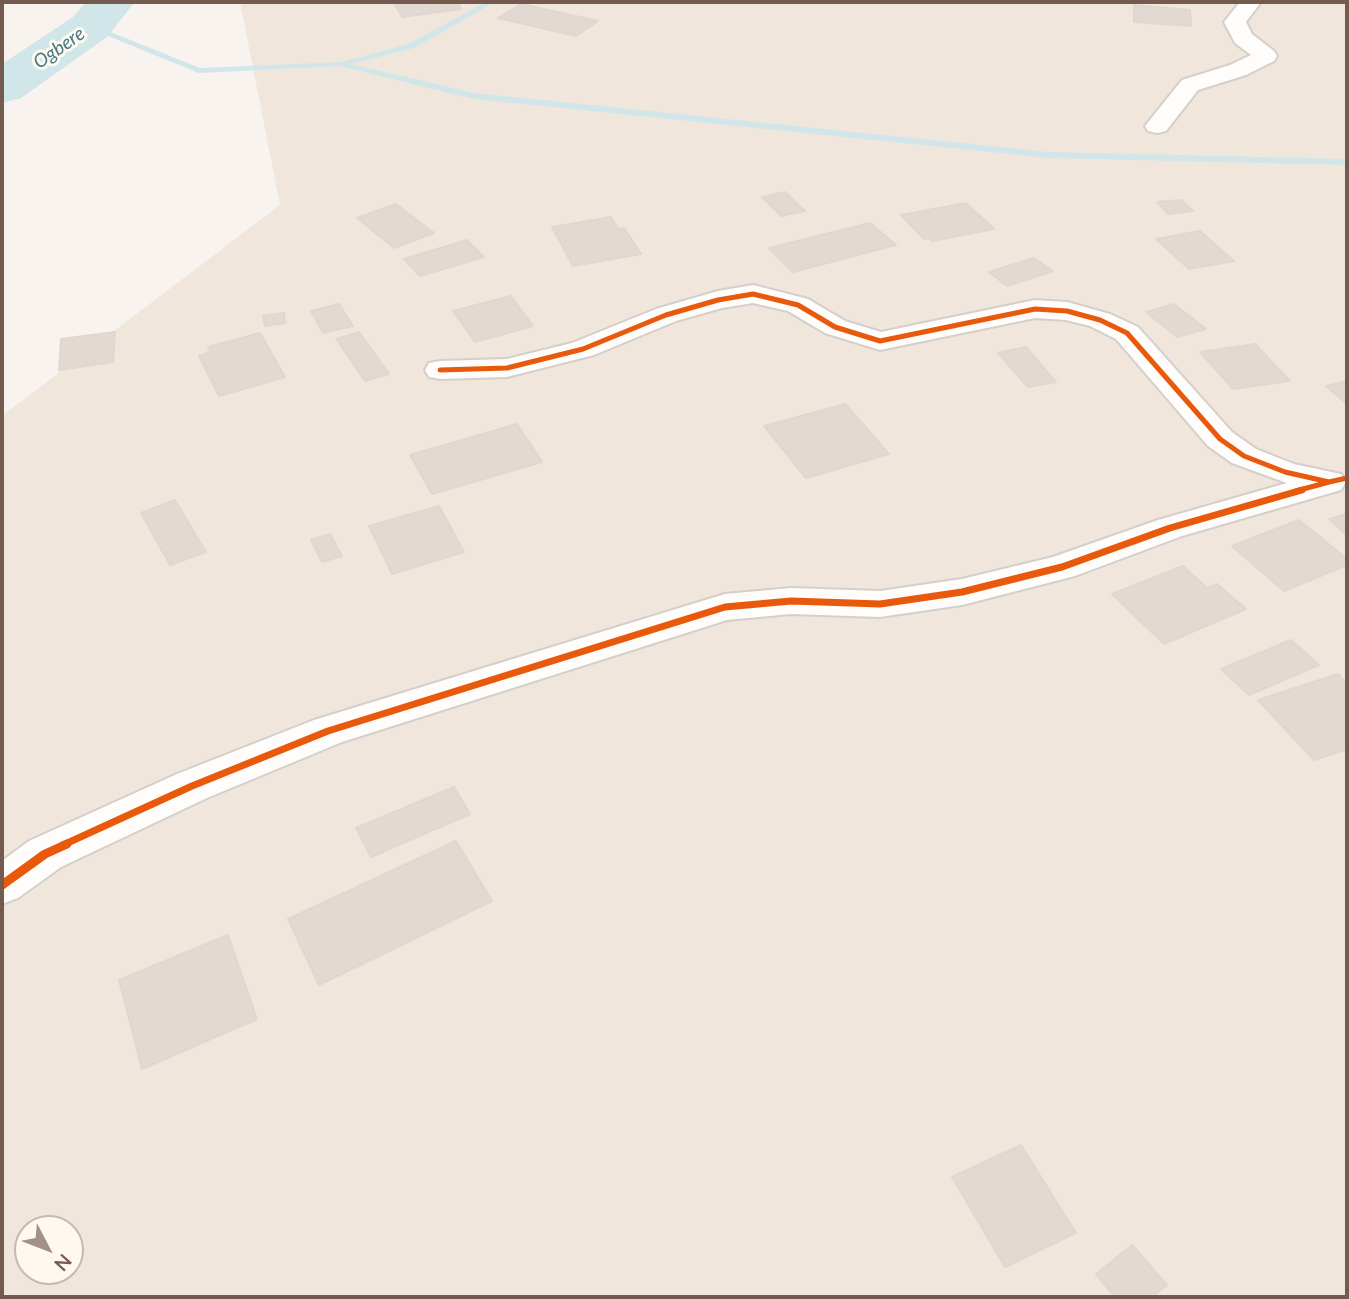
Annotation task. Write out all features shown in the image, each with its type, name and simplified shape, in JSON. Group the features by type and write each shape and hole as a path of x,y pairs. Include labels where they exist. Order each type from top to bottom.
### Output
{"street":[{"path":"1157,126 1190,85 1238,70 1266,56 1243,38 1234,22 1251,2"},
{"path":"440,370 507,368 583,349 666,315 718,300 753,294 798,305 835,327 880,341 1035,309 1067,311 1100,320 1126,332 1220,439 1244,456 1285,472 1338,480"},
{"path":"2,885 45,854 192,786 328,731 725,607 791,601 880,604 962,592 1062,567 1170,528 1338,480"}],"shaded area":[{"path":"240,2 1347,2 1347,1297 2,1297 2,416 280,205"}],"building":[{"path":"394,2 457,2 461,9 402,17"},
{"path":"521,4 598,21 576,36 498,18"},
{"path":"1134,5 1190,10 1191,26 1134,22"},
{"path":"785,192 805,211 781,216 762,197"},
{"path":"1181,200 1193,211 1168,214 1157,202"},
{"path":"966,203 994,229 932,241 930,238 924,239 901,215"},
{"path":"396,204 434,233 394,248 357,218"},
{"path":"611,217 618,229 624,228 641,254 573,266 552,227"},
{"path":"870,223 896,245 793,272 769,248"},
{"path":"1200,231 1234,261 1189,269 1156,239"},
{"path":"467,240 484,257 420,276 404,259"},
{"path":"1034,258 1053,271 1007,286 989,272"},
{"path":"511,296 533,326 475,342 453,311"},
{"path":"339,304 353,326 323,333 311,311"},
{"path":"1174,304 1206,329 1177,337 1146,312"},
{"path":"284,313 285,323 265,326 263,316"},
{"path":"115,332 113,362 59,370 61,339"},
{"path":"359,332 389,374 365,381 336,339"},
{"path":"260,333 285,377 219,396 199,356 211,352 208,347"},
{"path":"1255,344 1290,381 1233,389 1200,352"},
{"path":"1026,347 1056,382 1028,387 998,353"},
{"path":"1347,381 1347,404 1326,386"},
{"path":"845,404 889,454 806,478 764,426"},
{"path":"517,424 542,462 432,494 410,455"},
{"path":"175,500 206,552 170,565 141,513"},
{"path":"439,506 464,552 392,574 369,526"},
{"path":"1347,514 1347,535 1329,519"},
{"path":"1299,520 1347,559 1347,565 1284,591 1232,546"},
{"path":"330,534 342,556 322,562 311,540"},
{"path":"1183,566 1207,588 1217,584 1246,609 1164,644 1112,594"},
{"path":"1291,640 1319,665 1249,695 1221,669"},
{"path":"1338,674 1347,684 1347,749 1314,760 1258,700"},
{"path":"454,787 470,814 371,857 356,828"},
{"path":"456,841 492,901 319,985 288,919"},
{"path":"228,935 257,1019 142,1069 119,980"},
{"path":"1021,1145 1076,1233 1005,1267 952,1177"},
{"path":"1132,1245 1167,1285 1152,1297 1115,1297 1096,1274"}],"waterway":[{"name":"Ogbere","path":"2,87 90,27 111,2"},
{"path":"345,63 411,46 491,2"},
{"path":"90,27 199,71 340,64 474,96 1049,155 1347,162"}],"cycle path":[{"path":"440,370 507,368 583,349 666,315 718,300 753,294 798,305 835,327 880,341 1035,309 1067,311 1100,320 1127,333 1220,439 1244,456 1285,472 1329,482 1347,478"},
{"path":"2,885 45,854 192,786 328,731 725,607 791,601 880,604 962,592 1062,567 1170,528 1329,482"}]}
